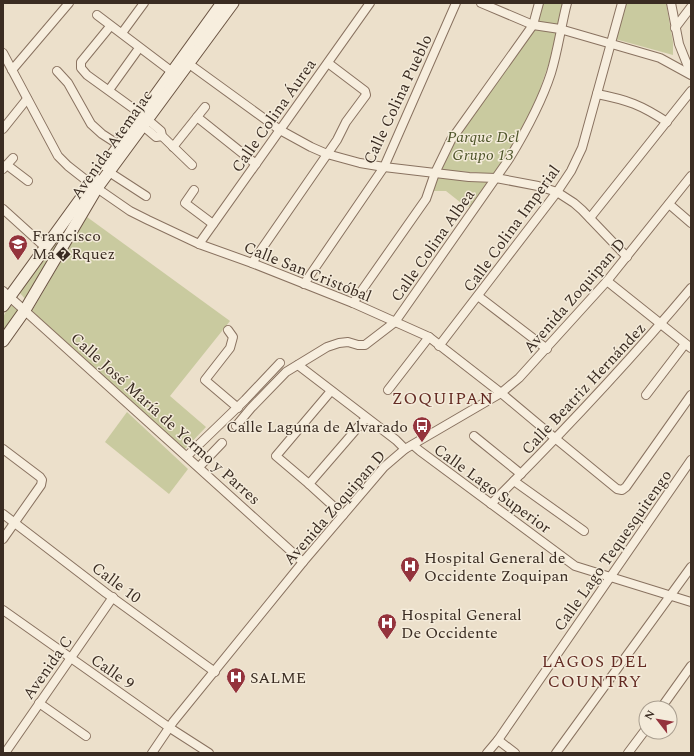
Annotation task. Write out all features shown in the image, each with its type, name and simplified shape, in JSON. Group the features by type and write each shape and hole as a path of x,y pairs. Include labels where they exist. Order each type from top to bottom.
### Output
{"main road":[{"name":"Avenida Atemajac","path":"3,306 6,294 94,186 109,172 222,3"},
{"name":"Avenida Atemajac","path":"3,341 25,310 94,186 119,145 144,120 171,71 185,60 233,3"}],"street":[{"path":"12,70 68,3"},
{"path":"122,33 144,3"},
{"name":"Calle Colina Áurea","path":"199,244 370,3"},
{"name":"Calle Colina Pueblo","path":"304,284 384,167 456,3"},
{"path":"481,3 533,24 560,29 660,58 691,74"},
{"path":"353,303 426,199 435,173 451,140 533,24 539,3"},
{"name":"Calle Colina Albea","path":"236,426 251,408 286,372 327,347 348,342 358,345 365,345 395,322 496,178 525,132 538,106 551,72 567,3"},
{"name":"Calle Colina Imperial","path":"440,346 557,192 571,171 582,148 622,3"},
{"path":"671,3 679,44 691,74"},
{"path":"675,28 691,7"},
{"path":"97,15 171,71"},
{"path":"108,29 81,62 81,68 144,120 156,137 162,136 192,165"},
{"path":"109,90 137,51"},
{"name":"Calle San Cristóbal","path":"3,53 58,156 68,166 94,186 130,211 199,244 252,263 353,303 429,337 501,393 617,489 622,490 626,487 691,395"},
{"path":"185,60 280,130 327,154 360,163 384,167 469,177 496,178 538,186 557,192 574,203 627,257"},
{"path":"252,263 337,140 346,122 366,93 328,63"},
{"path":"57,71 68,84 91,124 102,134 119,145"},
{"path":"590,218 691,92"},
{"path":"597,94 632,102 667,122"},
{"path":"3,129 27,98"},
{"path":"173,147 205,107"},
{"path":"197,117 256,164"},
{"path":"13,158 5,167 28,181"},
{"path":"109,172 146,196"},
{"name":"Avenida Zoquipan D","path":"152,753 169,728 304,562 384,467 405,449 501,393 519,378 547,349 607,281 691,176"},
{"path":"194,190 185,203 213,224"},
{"path":"669,204 691,223"},
{"path":"3,209 45,247"},
{"path":"607,281 688,346 646,395"},
{"name":"Calle Beatriz Hernández","path":"491,504 556,439 691,288"},
{"name":"Calle José María de Yermo y Parres","path":"6,294 304,562"},
{"path":"478,296 547,349"},
{"path":"228,330 233,337 230,348 205,380 238,408"},
{"path":"388,390 429,337"},
{"path":"187,456 238,408 280,363"},
{"path":"298,365 396,440 405,449"},
{"path":"332,391 276,456 343,515"},
{"path":"245,400 251,408"},
{"path":"309,484 366,418"},
{"path":"474,436 522,474"},
{"path":"199,467 222,443"},
{"name":"Calle Lago Superior","path":"413,444 420,451 575,566 691,602"},
{"path":"3,449 42,480 41,486 3,539"},
{"name":"Calle Lago Tequesquitengo","path":"488,753 691,460"},
{"path":"514,481 584,531"},
{"name":"Calle 10","path":"3,514 215,672"},
{"path":"556,753 691,567"},
{"name":"Avenida C","path":"5,753 113,597"},
{"name":"Calle 9","path":"3,610 169,728 209,753"},
{"path":"667,700 691,666"},
{"path":"40,703 86,736"},
{"path":"498,740 515,753"},
{"path":"628,753 638,740"}],"green space":[{"path":"542,3 566,3 560,25 536,22"},
{"path":"625,3 666,3 673,42 673,55 615,39"},
{"name":"Parque Del Grupo 13","path":"534,29 556,33 549,63 530,118 495,174 440,170 455,139 481,105"},
{"name":"Parque Del Grupo 13","path":"437,177 491,181 473,207 465,206 446,191 433,191"},
{"path":"91,189 27,301 19,292"},
{"path":"87,217 230,321 170,396 206,427 184,450 32,311"},
{"path":"13,305 21,312 3,339 4,315"},
{"path":"127,412 188,469 169,494 105,442"}],"place":[{"name":"Francisco Ma�Rquez","path":"18,261"},
{"name":"Calle Laguna de Alvarado","path":"422,443"},
{"name":"Hospital General de Occidente Zoquipan","path":"410,583"},
{"name":"Hospital General De Occidente","path":"387,640"},
{"name":"SALME","path":"236,694"}],"district":[{"name":"ZOQUIPAN","path":"443,398"},
{"name":"LAGOS DEL COUNTRY","path":"595,671"}]}
